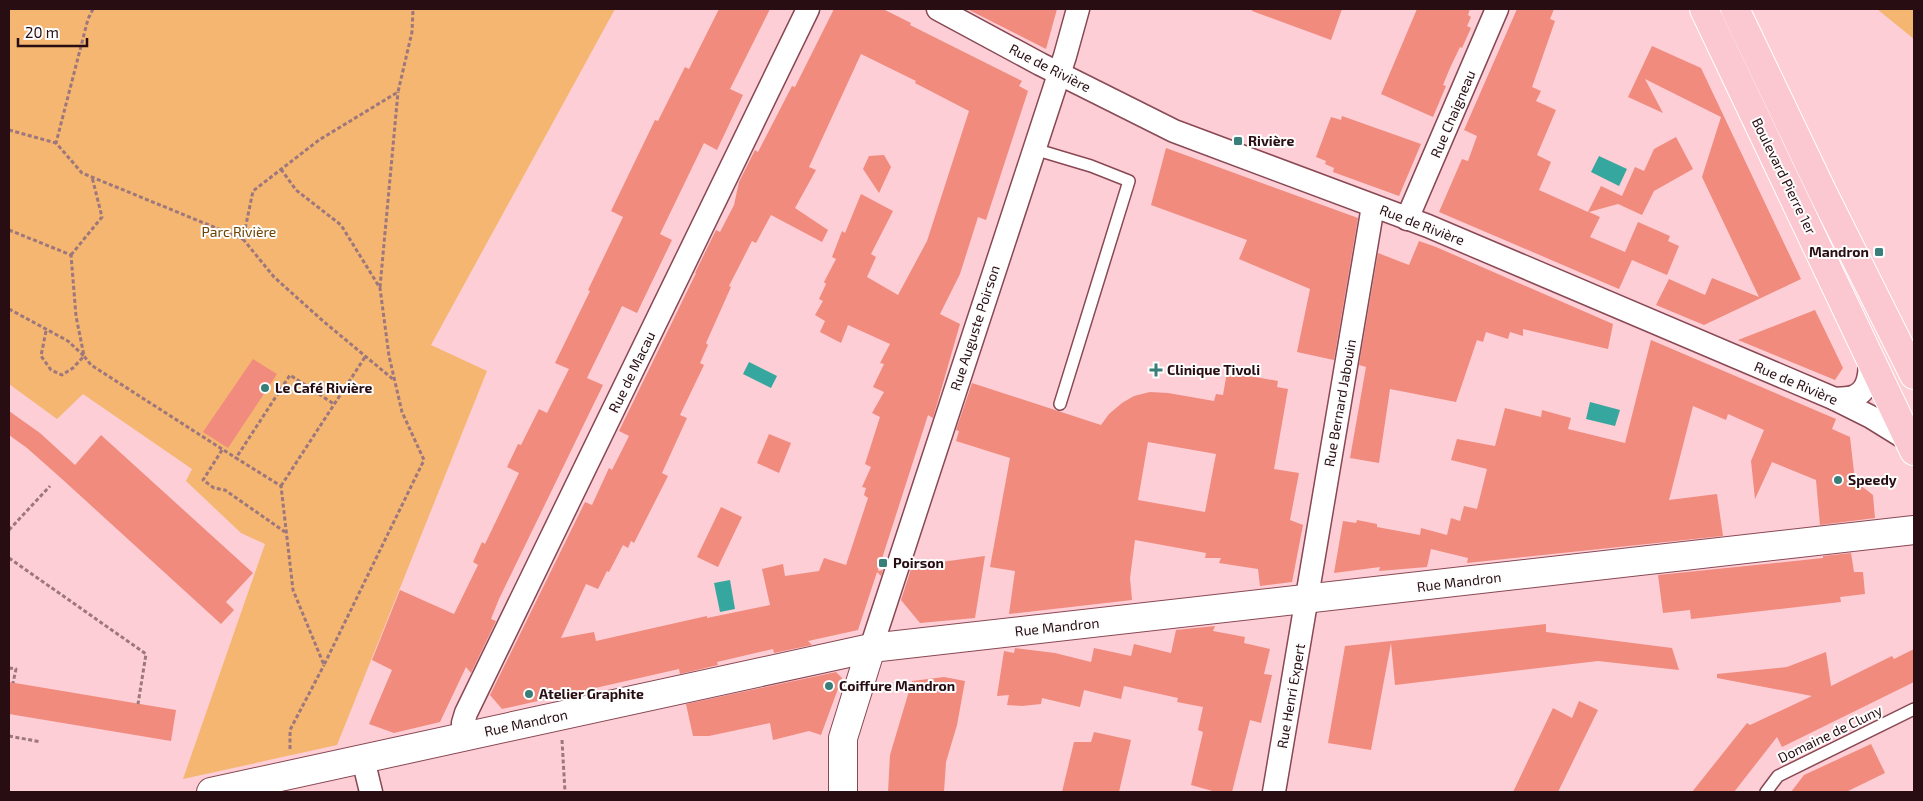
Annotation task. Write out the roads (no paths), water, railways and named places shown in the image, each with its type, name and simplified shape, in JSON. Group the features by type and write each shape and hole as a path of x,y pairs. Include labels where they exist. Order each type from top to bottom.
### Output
{"main road":[{"name":"Boulevard Pierre 1er","path":"1704,9 1912,445"},
{"name":"Boulevard Pierre 1er","path":"1736,9 1914,375"}],"street":[{"name":"Rue de Macau","path":"466,736 463,723 466,713 808,9"},
{"name":"Rue de Rivière","path":"938,9 1174,132 1407,219 1835,399 1871,417 1912,445"},
{"name":"Rue Auguste Poirson","path":"871,648 1059,73 1078,9"},
{"name":"Rue Chaigneau","path":"1407,219 1498,9"},
{"name":"Rue Bernard Jabouin","path":"1307,599 1373,206"},
{"path":"1835,399 1854,397 1861,392 1867,384 1870,373 1870,356"},
{"name":"Rue Mandron","path":"211,792 871,648 1914,530"},
{"name":"Rue Henri Expert","path":"1274,792 1307,599"},
{"path":"843,792 843,738 871,648"},
{"path":"364,759 371,792"}],"lane":[{"path":"1034,149 1091,166 1129,181 1060,404"},
{"name":"Domaine de Cluny","path":"1766,792 1778,776 1914,709"}],"water":[{"path":"1599,156 1627,169 1619,186 1591,172"},
{"path":"749,362 777,376 771,388 743,374"},
{"path":"1590,402 1620,410 1615,426 1586,419"},
{"path":"730,580 735,609 720,612 714,583"}],"place":[{"name":"Rivière","path":"1238,141"},
{"name":"Mandron","path":"1879,252"},
{"name":"Clinique Tivoli","path":"1156,370"},
{"name":"Le Café Rivière","path":"265,388"},
{"name":"Speedy","path":"1838,480"},
{"name":"Poirson","path":"883,563"},
{"name":"Coiffure Mandron","path":"829,686"},
{"name":"Atelier Graphite","path":"529,694"}],"park label":[{"name":"Parc Rivière","path":"239,232"}]}
